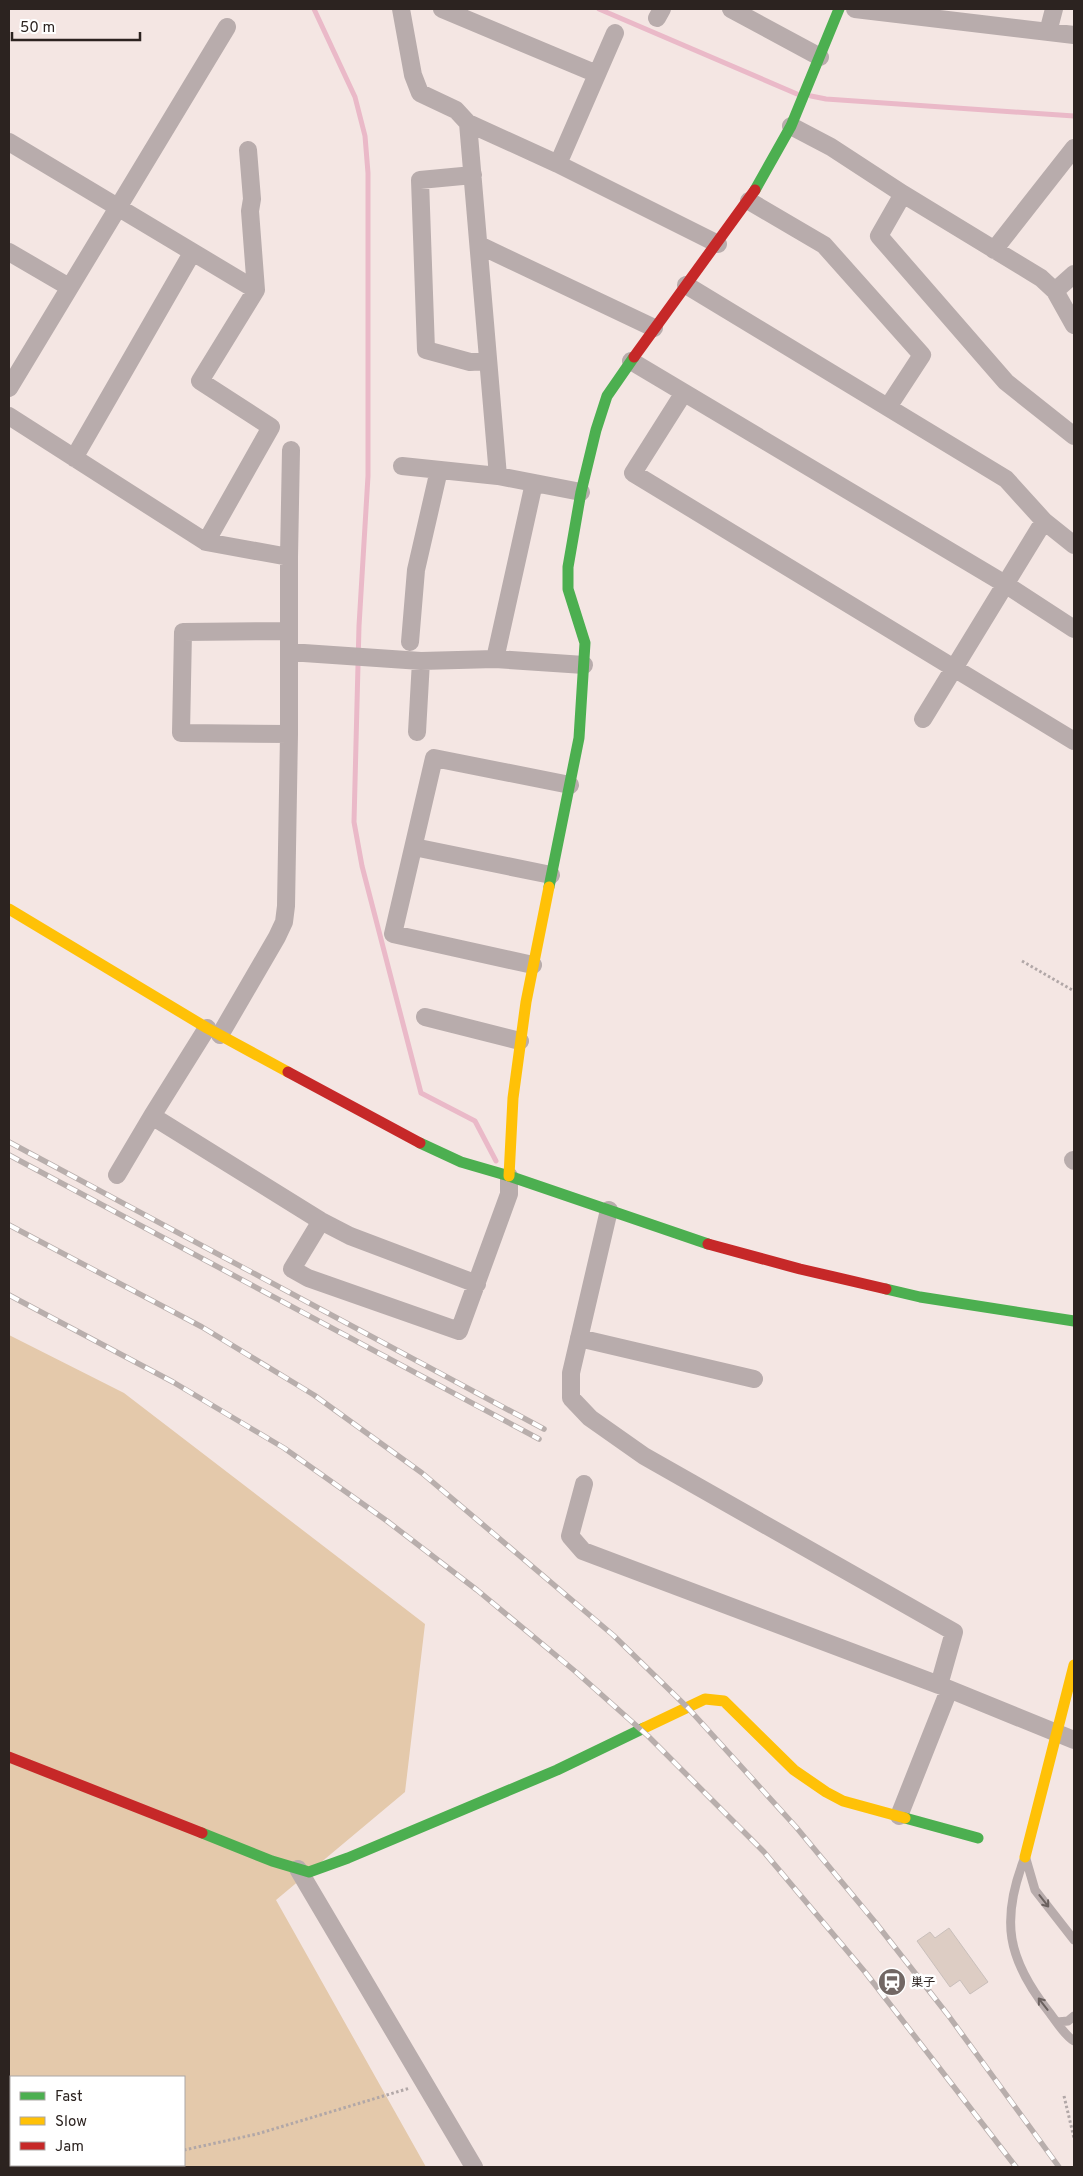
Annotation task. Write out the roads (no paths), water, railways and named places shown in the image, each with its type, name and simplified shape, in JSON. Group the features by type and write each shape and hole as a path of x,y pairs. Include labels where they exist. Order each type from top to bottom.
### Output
{"street":[{"path":"401,9 414,75 420,93 456,110 468,123 558,164 718,244"},
{"path":"442,9 597,74"},
{"path":"731,9 820,57"},
{"path":"321,1221 292,1269 308,1278 459,1332 509,1194 513,1098 520,1040 533,965 579,738 584,643 568,589 568,567 581,492 596,430 607,396 654,328 749,201 791,126 838,9"},
{"path":"855,9 1074,35"},
{"path":"1048,32 1054,9"},
{"path":"9,388 15,364 69,287 227,27"},
{"path":"558,164 615,33"},
{"path":"468,123 498,476"},
{"path":"791,126 832,147 903,194 1041,278 1055,291 1074,325"},
{"path":"9,142 116,208 256,290"},
{"path":"994,250 1074,148"},
{"path":"206,542 271,427 200,381 256,290 248,150"},
{"path":"473,176 420,180 426,350 470,362 488,361"},
{"path":"903,194 879,236 1006,382 1074,436"},
{"path":"749,201 824,245 922,355 888,407"},
{"path":"479,245 654,328"},
{"path":"9,252 69,287"},
{"path":"74,458 192,253"},
{"path":"1055,291 1074,274"},
{"path":"686,285 1006,479 1044,520 1074,544"},
{"path":"631,361 683,394 1005,584 1074,628"},
{"path":"683,394 633,473 1074,741"},
{"path":"9,416 206,542 289,557"},
{"path":"117,1175 152,1116 214,1032 284,922 286,906 289,734 291,450"},
{"path":"402,466 498,476 581,492"},
{"path":"410,642 416,570 439,470"},
{"path":"495,659 534,483"},
{"path":"923,719 1044,520"},
{"path":"289,631 183,632 181,733 289,734"},
{"path":"289,652 421,661 495,659 584,665"},
{"path":"418,732 421,661"},
{"path":"533,965 393,934 434,758 570,785"},
{"path":"414,847 551,875"},
{"path":"9,909 214,1032 394,1130 461,1162 509,1176 698,1241 800,1269 920,1297 1074,1321"},
{"path":"425,1017 520,1040"},
{"path":"152,1116 321,1221 350,1236 477,1284"},
{"path":"609,1210 571,1373 571,1398 590,1418 644,1456 954,1632 944,1687 899,1816"},
{"path":"579,1338 754,1379"},
{"path":"584,1484 570,1536 583,1551 944,1687 1074,1740"},
{"path":"1025,1857 1074,1665"},
{"path":"9,1757 272,1861 309,1872 348,1858 557,1770 705,1700 724,1701 805,1780 824,1793 843,1801 978,1838"},
{"path":"298,1869 474,2167"}],"lane":[{"path":"1025,1857 1035,1890 1074,1940"},
{"path":"1025,1857 1015,1881 1010,1906 1010,1937 1030,1988 1074,2040"},
{"path":"1057,2022 1068,2021 1074,2016"}],"waterway":[{"path":"314,9 355,97 365,136 368,173 368,476 359,626 354,822 362,866 421,1093 475,1121 496,1161"},
{"path":"599,9 797,94"},
{"path":"811,96 826,99 1074,116"}],"railway":[{"path":"9,1142 544,1429"},
{"path":"9,1155 539,1439"},
{"path":"9,1225 202,1327 314,1395 422,1473 613,1635 688,1708 796,1827 875,1922 948,2015 1059,2167"},
{"path":"9,1295 173,1382 284,1448 387,1521 477,1590 576,1672 648,1736 764,1852 865,1972 1016,2167"}],"place":[{"name":"巣子","path":"892,1982"}]}
